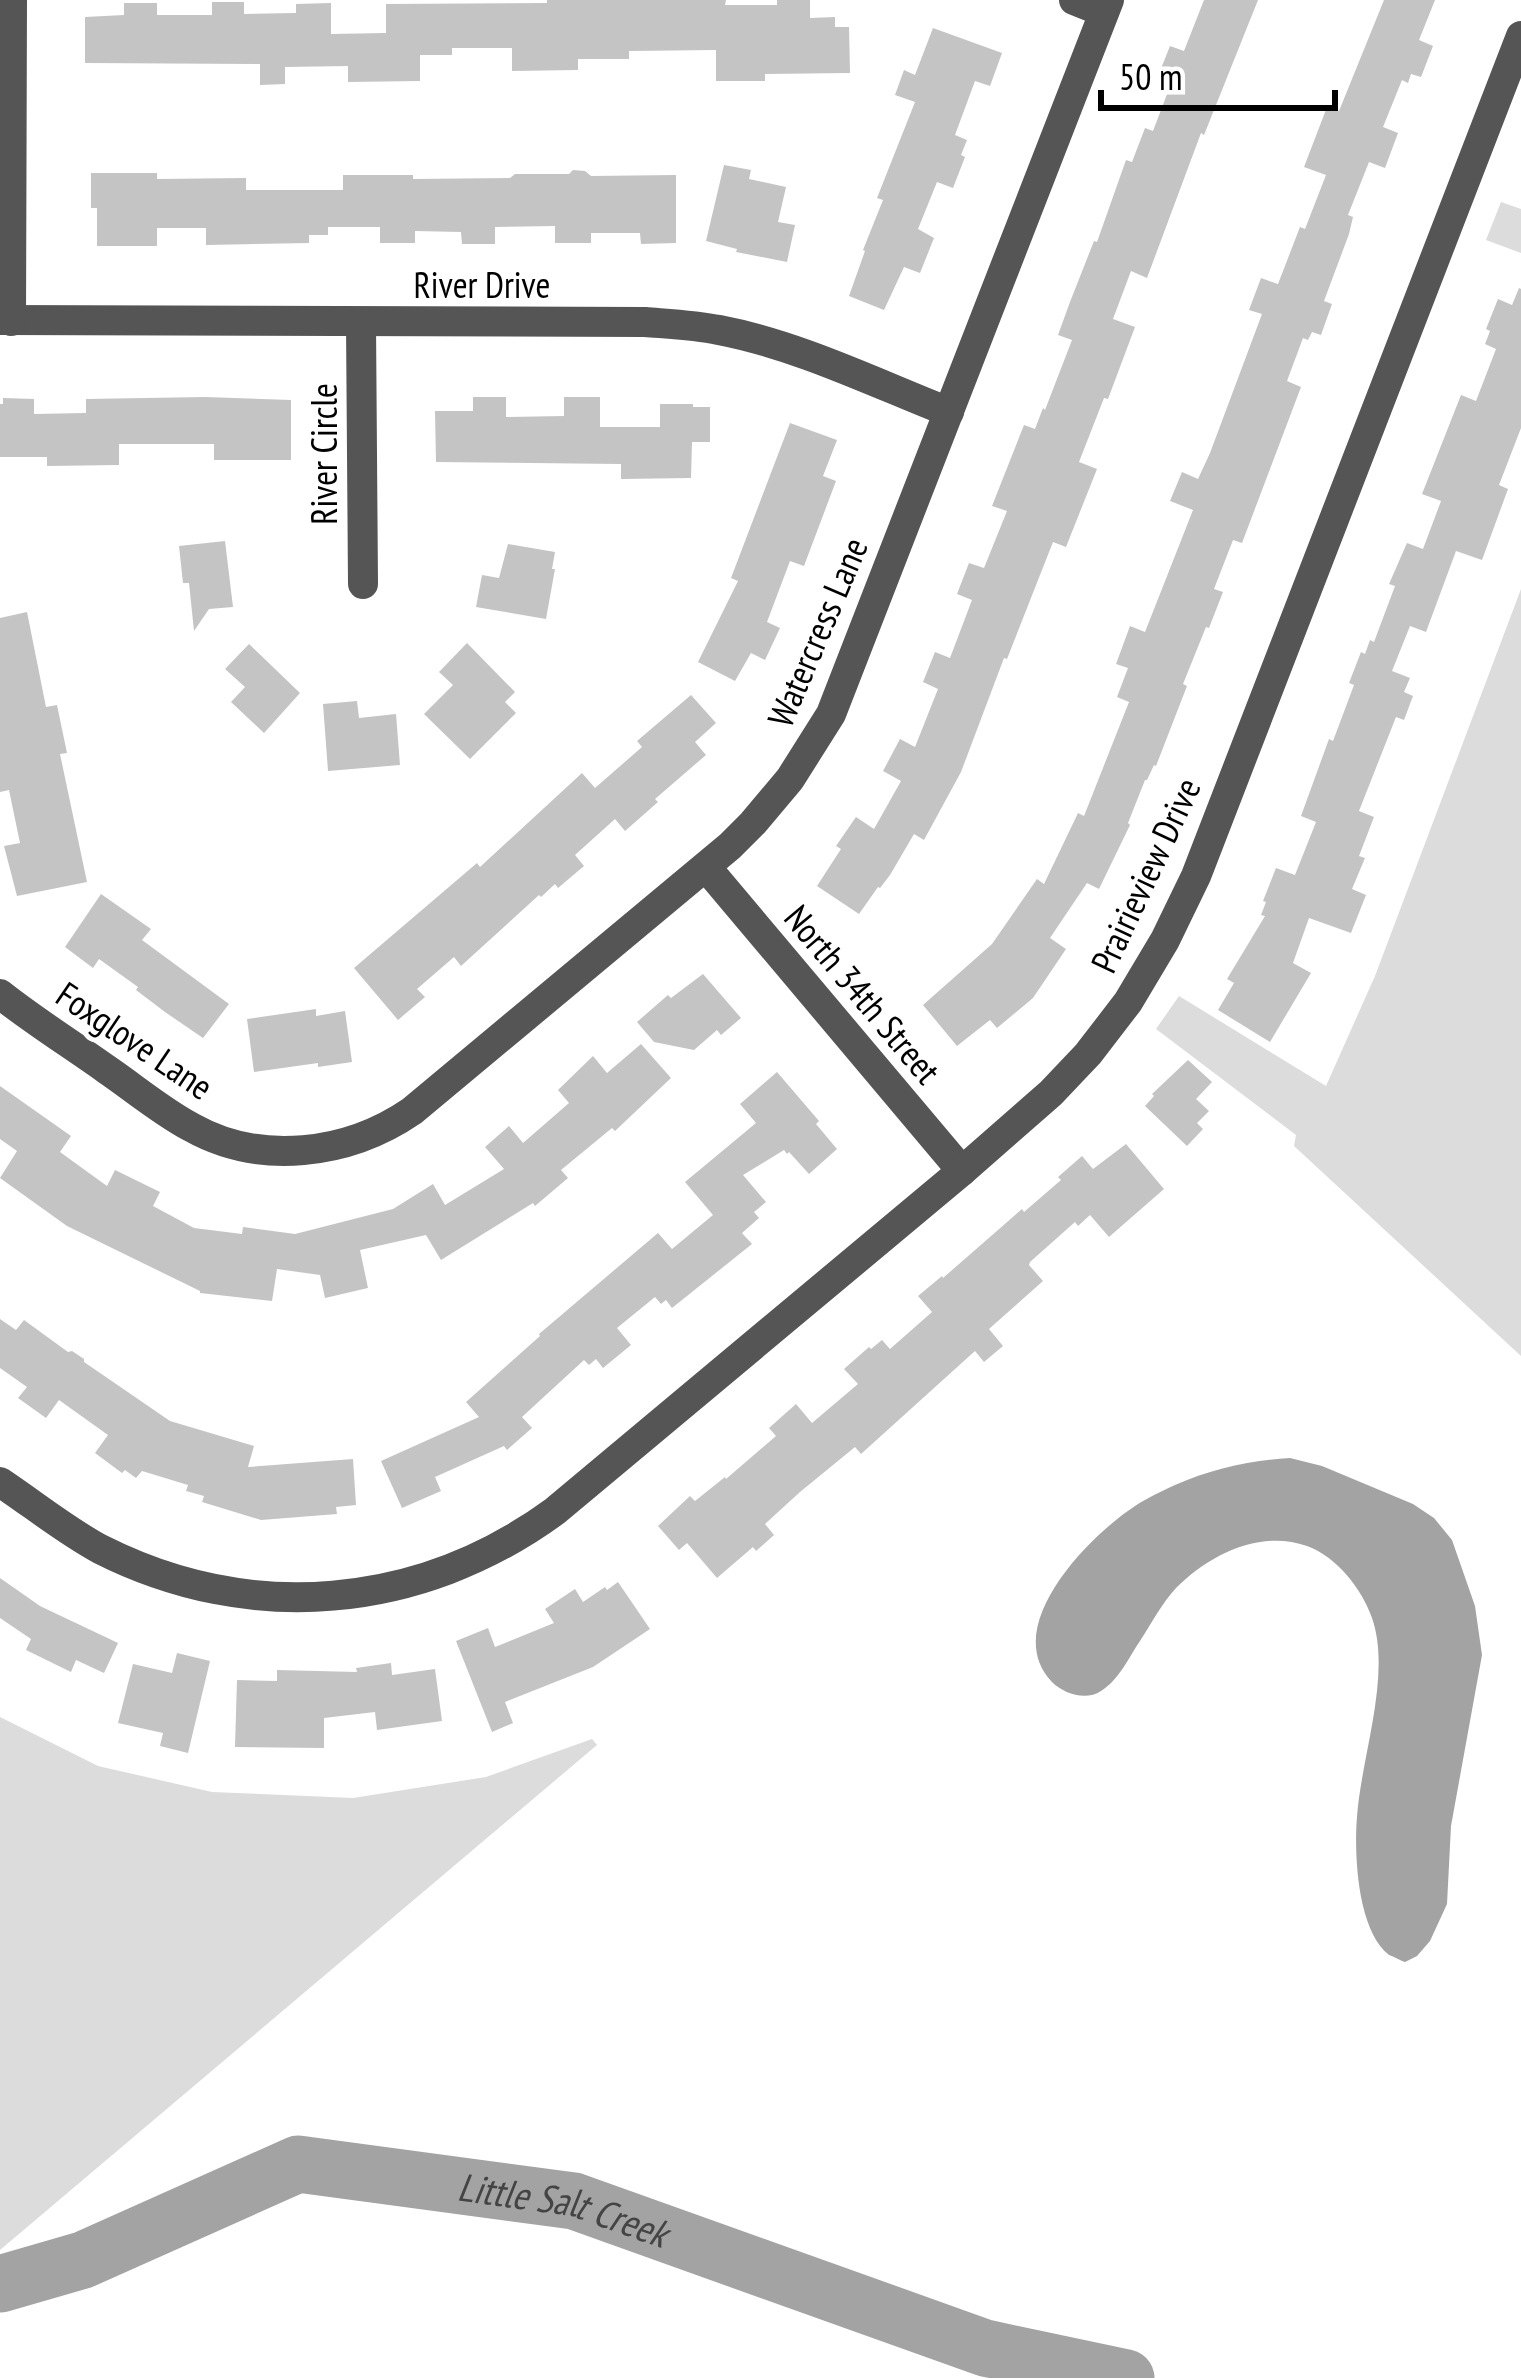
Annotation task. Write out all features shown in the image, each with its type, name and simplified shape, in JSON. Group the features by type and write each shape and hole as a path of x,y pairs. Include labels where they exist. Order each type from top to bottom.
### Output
{"street":[{"path":"6,320 12,0"},
{"path":"1074,0 1106,6"},
{"name":"Watercress Lane","path":"302,1151 366,1136 412,1112 706,867 754,823 809,751 831,713 1106,6"},
{"name":"Prairieview Drive","path":"0,1482 87,1541 164,1576 222,1591 328,1597 388,1588 446,1572 536,1526 1038,1105 1088,1054 1138,987 1181,908 1521,36"},
{"name":"River Drive","path":"6,320 644,322 719,330 786,348 949,412"},
{"name":"River Circle","path":"361,323 363,584"},
{"name":"North 34th Street","path":"706,867 962,1171"},
{"name":"Foxglove Lane","path":"0,994 190,1127 253,1148 302,1151"}],"shaded area":[{"path":"1501,202 1521,209 1521,253 1486,240"},
{"path":"1521,589 1521,1356 1294,1146 1296,1135 1156,1029 1179,996 1326,1086 1375,976"},
{"path":"1290,1458 1322,1466 1413,1504 1434,1518 1452,1540 1475,1606 1482,1655 1451,1826 1447,1904 1430,1941 1405,1962 1389,1955 1370,1928 1357,1870 1357,1817 1377,1690 1377,1640 1362,1596 1328,1558 1307,1546 1271,1541 1236,1548 1204,1565 1176,1588 1118,1675 1095,1694 1063,1690 1038,1660 1036,1636 1056,1585 1116,1520 1150,1497 1203,1474"},
{"path":"0,1717 98,1766 212,1792 353,1798 486,1777 592,1739 597,1745 0,2250"}],"building":[{"path":"726,0 725,5 777,5 777,0 810,0 810,18 835,17 835,27 849,27 850,73 765,74 765,81 716,81 716,50 629,51 629,59 578,59 578,70 512,71 512,48 452,48 452,55 420,55 420,81 348,82 348,66 285,67 285,84 260,85 260,64 85,63 85,17 124,15 124,3 157,3 157,15 212,15 212,2 244,2 244,14 296,13 296,4 331,3 331,34 386,33 386,4"},
{"path":"1204,0 1258,0 1204,135 1201,133 1147,278 1131,271 1113,319 1135,327 1079,462 1097,469 1066,547 1053,542 961,772 924,840 914,834 859,914 817,886 856,817 874,829 901,781 883,771 900,739 915,747 938,689 923,682 935,652 950,658 972,600 957,594 969,563 984,568 1007,511 992,506 1024,425 1035,429 1072,340 1058,335 1070,302 1126,160 1132,162 1145,128 1153,131 1172,81 1158,76 1170,46 1184,51"},
{"path":"1384,0 1435,0 1419,40 1433,46 1421,77 1411,74 1408,83 1402,80 1383,127 1398,133 1385,168 1369,162 1348,215 1353,217 1349,234 1324,301 1332,304 1321,335 1312,332 1308,340 1303,338 1287,381 1301,387 1242,543 1233,540 1214,589 1223,592 1183,684 1187,686 1156,766 1145,780 1130,825 1099,889 1087,883 1050,938 1066,949 1033,998 997,1028 990,1020 957,1046 923,1005 992,944 1037,879 1044,884 1078,813 1084,816 1129,702 1117,697 1128,668 1116,664 1130,626 1145,632 1193,510 1170,501 1182,472 1198,479 1210,453 1262,314 1249,310 1261,278 1278,284 1300,227 1305,229 1326,175 1304,167 1327,107 1339,111"},
{"path":"933,28 1002,53 990,86 975,81 955,135 967,140 953,188 937,182 918,229 934,238 920,273 904,267 884,310 849,296 883,200 877,198 915,102 895,95 904,70 915,75"},
{"path":"724,165 751,170 749,179 786,187 778,222 795,225 787,262 706,241"},
{"path":"573,170 591,176 676,175 676,243 641,244 640,233 591,233 591,243 555,243 555,226 495,227 495,244 462,244 461,232 415,231 415,243 380,243 380,227 328,227 328,235 309,235 309,243 206,245 206,228 157,228 157,246 97,246 97,208 91,208 91,173 157,173 157,179 246,178 246,190 343,190 343,175 510,178"},
{"path":"1519,288 1521,428 1499,485 1508,489 1482,560 1456,551 1426,632 1410,626 1392,671 1410,678 1404,692 1413,696 1404,720 1396,717 1359,811 1374,817 1352,889 1366,895 1351,933 1309,918 1293,963 1311,973 1270,1042 1218,1010 1234,983 1227,979 1265,916 1261,915 1263,901 1276,868 1295,875 1316,822 1301,816 1354,685 1349,683 1361,652 1365,654 1370,640 1374,642 1395,586 1389,584 1407,543 1423,549 1441,501 1422,494 1461,395 1476,401 1496,349 1485,344 1498,299 1512,305"},
{"path":"473,397 506,397 506,417 564,416 564,397 600,397 600,427 660,427 660,404 710,407 710,442 692,442 691,478 621,479 621,464 436,462 435,411 473,411"},
{"path":"3,398 34,399 34,414 86,413 86,399 291,400 291,460 214,460 214,444 119,444 119,465 47,466 47,457 0,457"},
{"path":"790,423 837,440 823,476 836,481 804,566 790,561 767,622 780,628 765,660 751,653 735,681 698,662 738,581 731,578"},
{"path":"225,541 233,607 209,609 194,631 179,546"},
{"path":"508,544 555,552 546,619 476,607 482,575 499,578"},
{"path":"27,612 46,707 57,705 67,753 60,754 87,882 17,896 4,846 20,843 9,790 0,792 0,618"},
{"path":"467,643 515,692 505,702 516,713 470,759 424,714 453,685 439,672"},
{"path":"249,644 300,693 264,733 231,702 245,687 225,669"},
{"path":"691,695 716,723 695,742 706,755 625,831 615,819 575,855 584,866 558,888 555,884 539,895 461,966 454,957 417,989 425,997 398,1020 354,968 477,863 480,867 582,773 595,788 642,747 637,741"},
{"path":"357,701 359,718 396,714 400,765 328,771 323,704"},
{"path":"101,894 151,929 142,940 229,1004 203,1038 99,959 93,968 65,947"},
{"path":"703,974 741,1018 694,1050 654,1042 637,1022 668,995 671,998"},
{"path":"316,1009 316,1016 345,1011 352,1062 254,1072 247,1019"},
{"path":"641,1044 671,1078 615,1131 612,1128 561,1170 568,1178 535,1206 441,1260 426,1235 360,1250 368,1288 325,1298 320,1275 277,1269 272,1301 200,1293 67,1226 0,1178 17,1151 0,1139 0,1086 71,1136 60,1152 107,1186 115,1170 160,1192 153,1206 194,1228 242,1234 243,1227 295,1234 393,1209 433,1184 445,1205 504,1169 485,1147 509,1126 523,1143 569,1103 558,1090 593,1056 607,1073"},
{"path":"1188,1060 1212,1082 1196,1099 1209,1111 1197,1123 1203,1129 1187,1146 1145,1106"},
{"path":"777,1072 837,1149 809,1174 784,1150 743,1175 766,1202 754,1212 759,1218 742,1233 752,1244 672,1308 655,1297 617,1328 631,1345 603,1368 596,1359 589,1365 584,1360 522,1417 532,1428 507,1450 504,1446 435,1477 441,1491 402,1508 381,1461 479,1417 466,1402 539,1334 658,1233 672,1249 713,1215 685,1182 756,1123 740,1104"},
{"path":"1126,1144 1164,1189 1109,1237 1090,1215 1078,1226 1075,1222 1030,1262 1043,1281 989,1329 1003,1346 984,1362 975,1351 861,1454 855,1447 800,1492 765,1524 774,1535 756,1551 753,1547 717,1578 687,1543 679,1550 658,1526 690,1496 695,1501 776,1436 769,1428 796,1404 812,1423 858,1384 844,1369 882,1340 890,1349 932,1312 918,1296 1022,1209 1024,1212 1082,1156 1093,1169"},
{"path":"0,1319 16,1330 24,1320 170,1421 254,1446 248,1467 353,1459 356,1505 336,1507 337,1514 261,1520 202,1502 204,1496 186,1491 188,1485 142,1471 136,1478 125,1470 122,1473 95,1453 108,1435 59,1400 46,1418 18,1398 27,1387 0,1368"},
{"path":"0,1578 40,1606 118,1643 104,1673 76,1660 71,1672 26,1650 31,1639 0,1618"},
{"path":"618,1582 650,1629 593,1667 505,1702 513,1723 492,1732 456,1641 488,1628 495,1647 554,1623 545,1609 575,1589 583,1602"},
{"path":"177,1653 210,1661 188,1753 160,1746 163,1733 118,1723 133,1664 172,1673"},
{"path":"391,1663 392,1675 435,1669 442,1721 377,1730 375,1712 324,1718 324,1748 235,1747 237,1680 277,1681 277,1670 357,1672 356,1668"}],"waterway":[{"name":"Little Salt Creek","path":"0,2284 83,2260 298,2164 574,2201 985,2348 1126,2378"}]}
